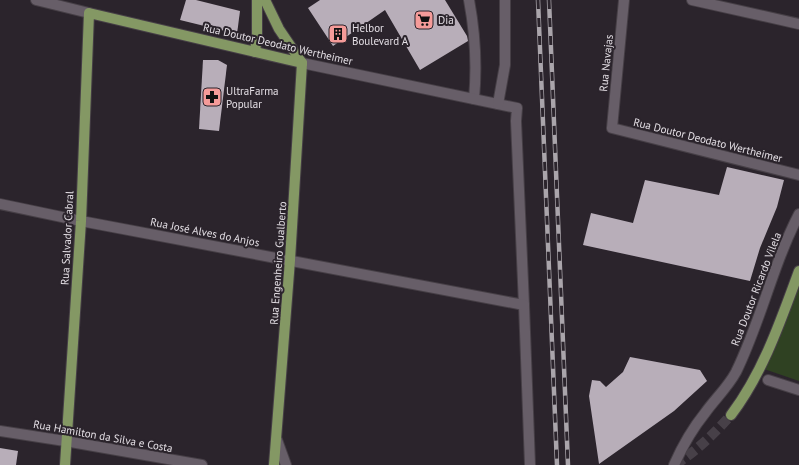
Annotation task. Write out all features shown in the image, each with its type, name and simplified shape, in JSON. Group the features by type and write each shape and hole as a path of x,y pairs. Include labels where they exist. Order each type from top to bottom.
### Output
{"main road":[{"path":"255,52 257,0"},
{"path":"265,0 279,29 302,63"},
{"name":"Rua Doutor Deodato Wertheimer","path":"89,13 302,63"},
{"name":"Rua Salvador Cabral","path":"65,465 65,441 81,221 89,13"},
{"name":"Rua Engenheiro Gualberto","path":"274,465 290,260 302,63"},
{"path":"731,415 752,384 764,360 799,271"}],"street":[{"name":"Rua Doutor Deodato Wertheimer","path":"36,0 89,13"},
{"path":"469,0 474,26 474,99"},
{"path":"498,104 505,65 505,0"},
{"name":"Rua Navajas","path":"612,128 624,0"},
{"path":"692,0 799,24"},
{"name":"Rua Doutor Deodato Wertheimer","path":"302,63 517,108 516,121 524,305"},
{"name":"Rua Doutor Deodato Wertheimer","path":"612,128 799,175"},
{"name":"Rua José Alves do Anjos","path":"0,204 81,221 524,305"},
{"name":"Rua Doutor Ricardo Vilela","path":"674,465 695,427 729,383 735,372 746,349 799,214"},
{"path":"524,305 530,465"},
{"path":"768,380 799,390"},
{"name":"Rua Hamilton da Silva e Costa","path":"0,431 202,465"},
{"path":"277,440 286,465"}],"green space":[{"path":"799,275 799,381 764,369"}],"building":[{"path":"186,0 196,0 240,11 237,34 180,20"},
{"name":"Dia","path":"320,0 445,0 467,36 468,41 420,70 385,10 333,46 308,8"},
{"name":"UltraFarma Popular","path":"203,60 218,60 227,65 219,131 199,129"},
{"path":"727,167 784,180 777,207 760,248 750,281 583,245 591,213 633,223 645,180 719,195"},
{"path":"630,357 700,370 707,381 674,411 599,464 589,396 592,380 600,381 606,387 623,372"},
{"path":"0,448 18,451 16,465 0,465"}],"tunnel":[{"path":"675,465 704,442 731,415"}],"railway":[{"path":"538,0 557,465"},
{"path":"549,0 568,465"}],"place":[{"name":"Dia","path":"424,20"},
{"name":"Helbor Boulevard A","path":"338,34"},
{"name":"UltraFarma Popular","path":"212,97"}]}
